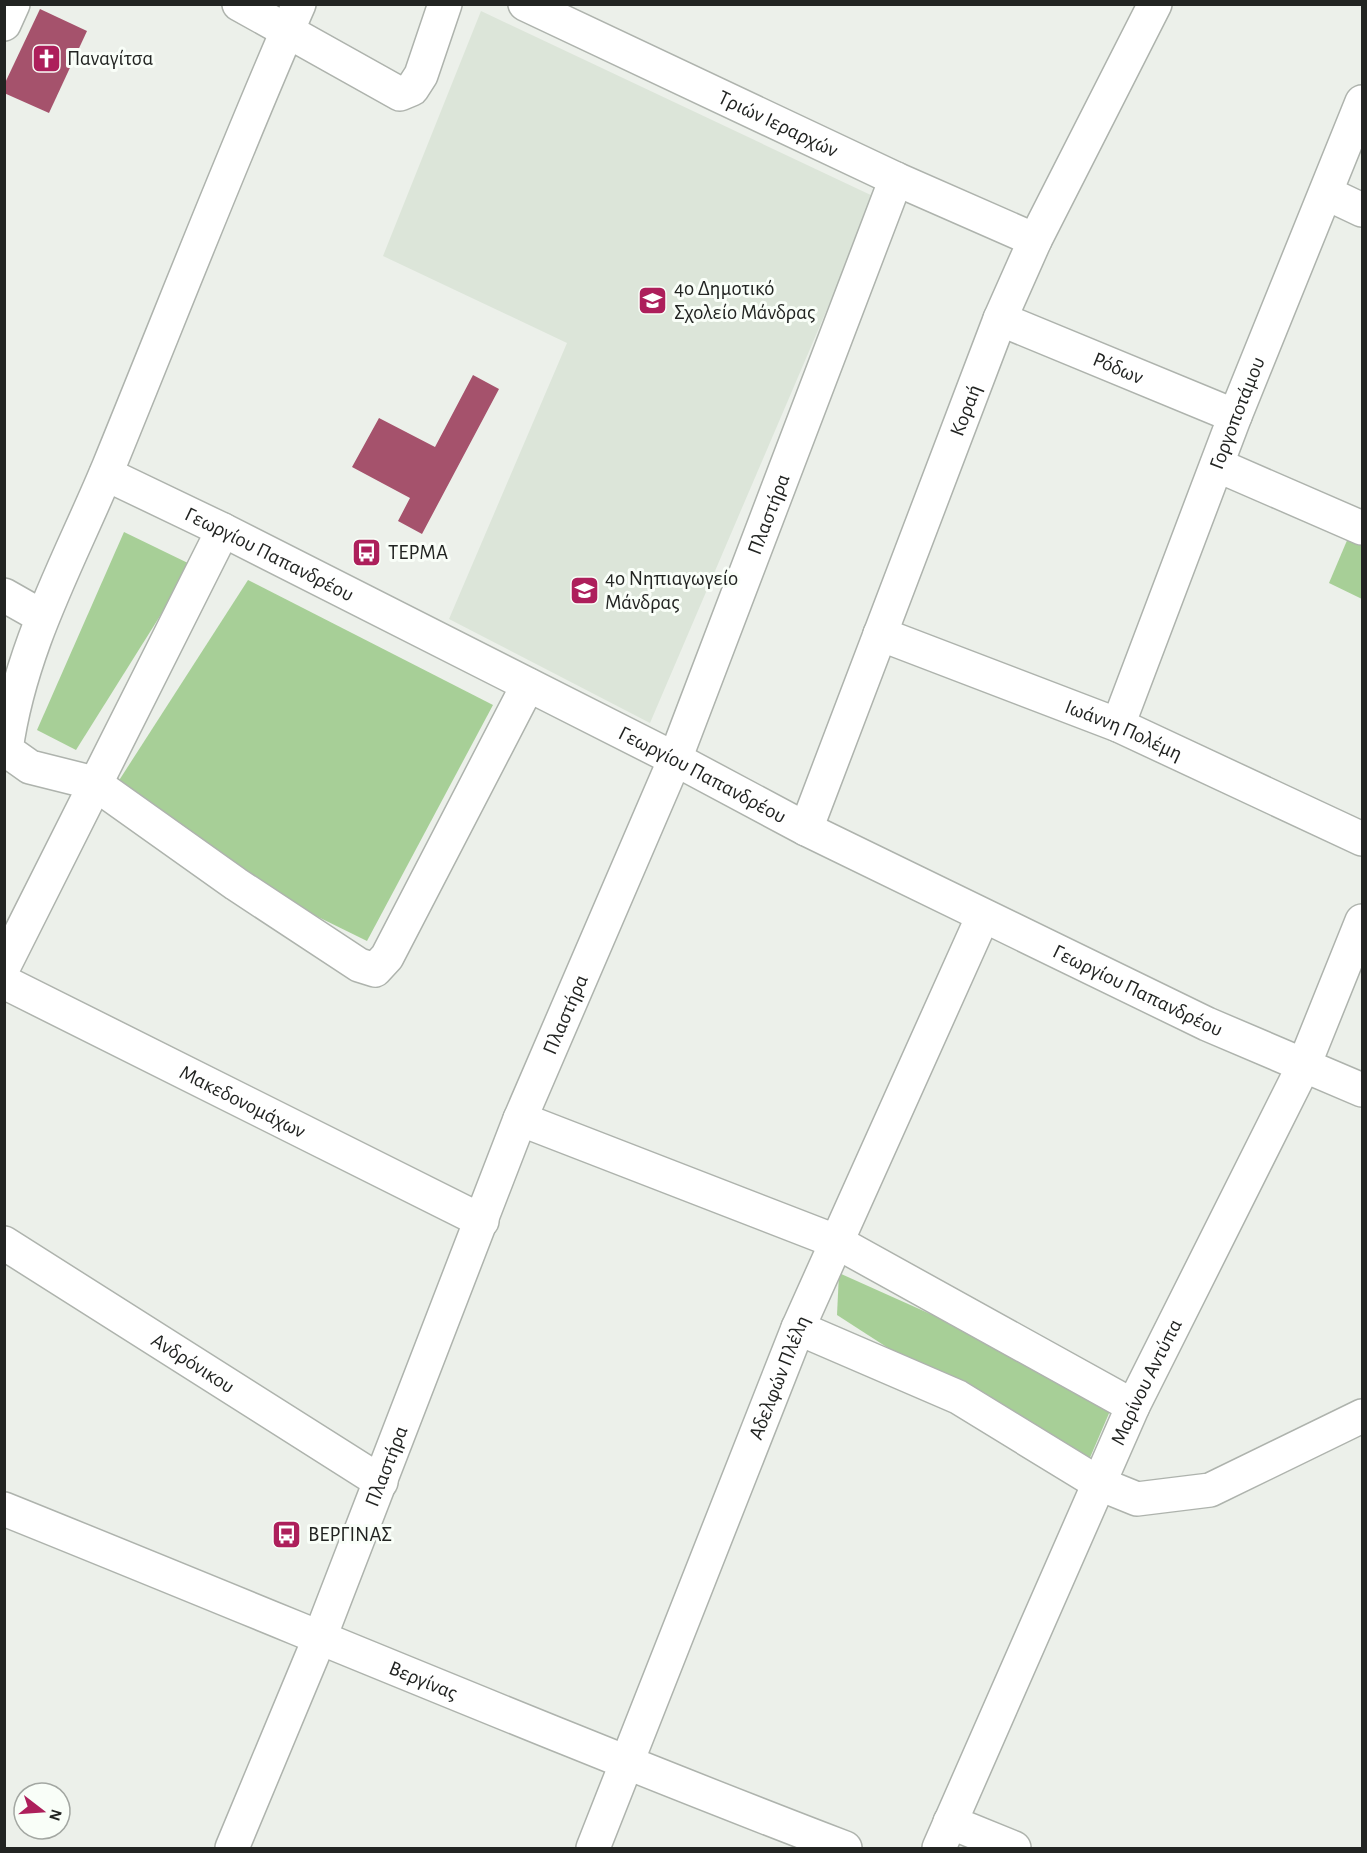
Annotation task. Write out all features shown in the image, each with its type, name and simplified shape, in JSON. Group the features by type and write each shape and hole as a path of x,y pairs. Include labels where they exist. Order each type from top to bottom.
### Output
{"street":[{"path":"4,24 14,4"},
{"path":"239,4 293,17 399,94 412,89 421,75 445,4"},
{"name":"Τριών Ιεραρχών","path":"525,4 896,179 1035,240"},
{"name":"Κοραή","path":"806,830 1000,319 1035,240 1155,4"},
{"path":"293,17 106,474 42,616 11,716 6,750 30,766 94,783 236,884 359,966 375,970 387,957 528,686"},
{"name":"Γοργοποτάμου","path":"1118,725 1235,416 1362,102"},
{"name":"Πλαστήρα","path":"232,1848 381,1482 520,1119 675,759 896,179"},
{"path":"1326,193 1362,210"},
{"name":"Ρόδων","path":"1000,319 1235,416"},
{"path":"1217,465 1362,528"},
{"name":"Γεωργίου Παπανδρέου","path":"106,474 223,530 675,759 806,830 1207,1024 1362,1090"},
{"path":"4,966 223,530"},
{"path":"4,595 42,616"},
{"name":"Ιωάννη Πολέμη","path":"880,634 1118,725 1362,839"},
{"name":"Αδελφών Πλέλη","path":"593,1848 628,1765 798,1328 835,1241 983,916"},
{"name":"Μαρίνου Αντύπα","path":"944,1835 1133,1406 1304,1065 1362,921"},
{"name":"Μακεδονομάχων","path":"4,982 482,1221"},
{"path":"520,1119 835,1241 1133,1406"},
{"name":"Ανδρόνικου","path":"4,1243 381,1482"},
{"path":"798,1328 958,1397 1100,1484 1137,1499 1210,1490 1362,1416"},
{"name":"Βεργίνας","path":"4,1509 320,1636 628,1765 845,1848"},
{"path":"944,1835 1014,1848"}],"shaded area":[{"name":"4ο Δημοτικό Σχολείο Μάνδρας","path":"481,11 875,197 650,723 449,619 567,343 383,256"}],"green space":[{"path":"1362,505 1362,599 1329,583"},
{"path":"124,532 192,565 76,750 37,730"},
{"path":"248,580 493,705 367,941 241,879 118,782"},
{"path":"839,1273 1116,1397 1083,1474 837,1315"}],"building":[{"name":"Παναγίτσα","path":"40,9 87,31 49,113 4,93 4,85"},
{"path":"473,375 499,389 422,534 398,521 410,498 352,467 379,418 435,447"}],"place":[{"name":"Παναγίτσα","path":"46,58"},
{"name":"4ο Δημοτικό Σχολείο Μάνδρας","path":"653,300"},
{"name":"ΤΕΡΜΑ","path":"367,552"},
{"name":"4ο Νηπιαγωγείο Μάνδρας","path":"584,590"},
{"name":"ΒΕΡΓΙΝΑΣ","path":"287,1534"}]}
